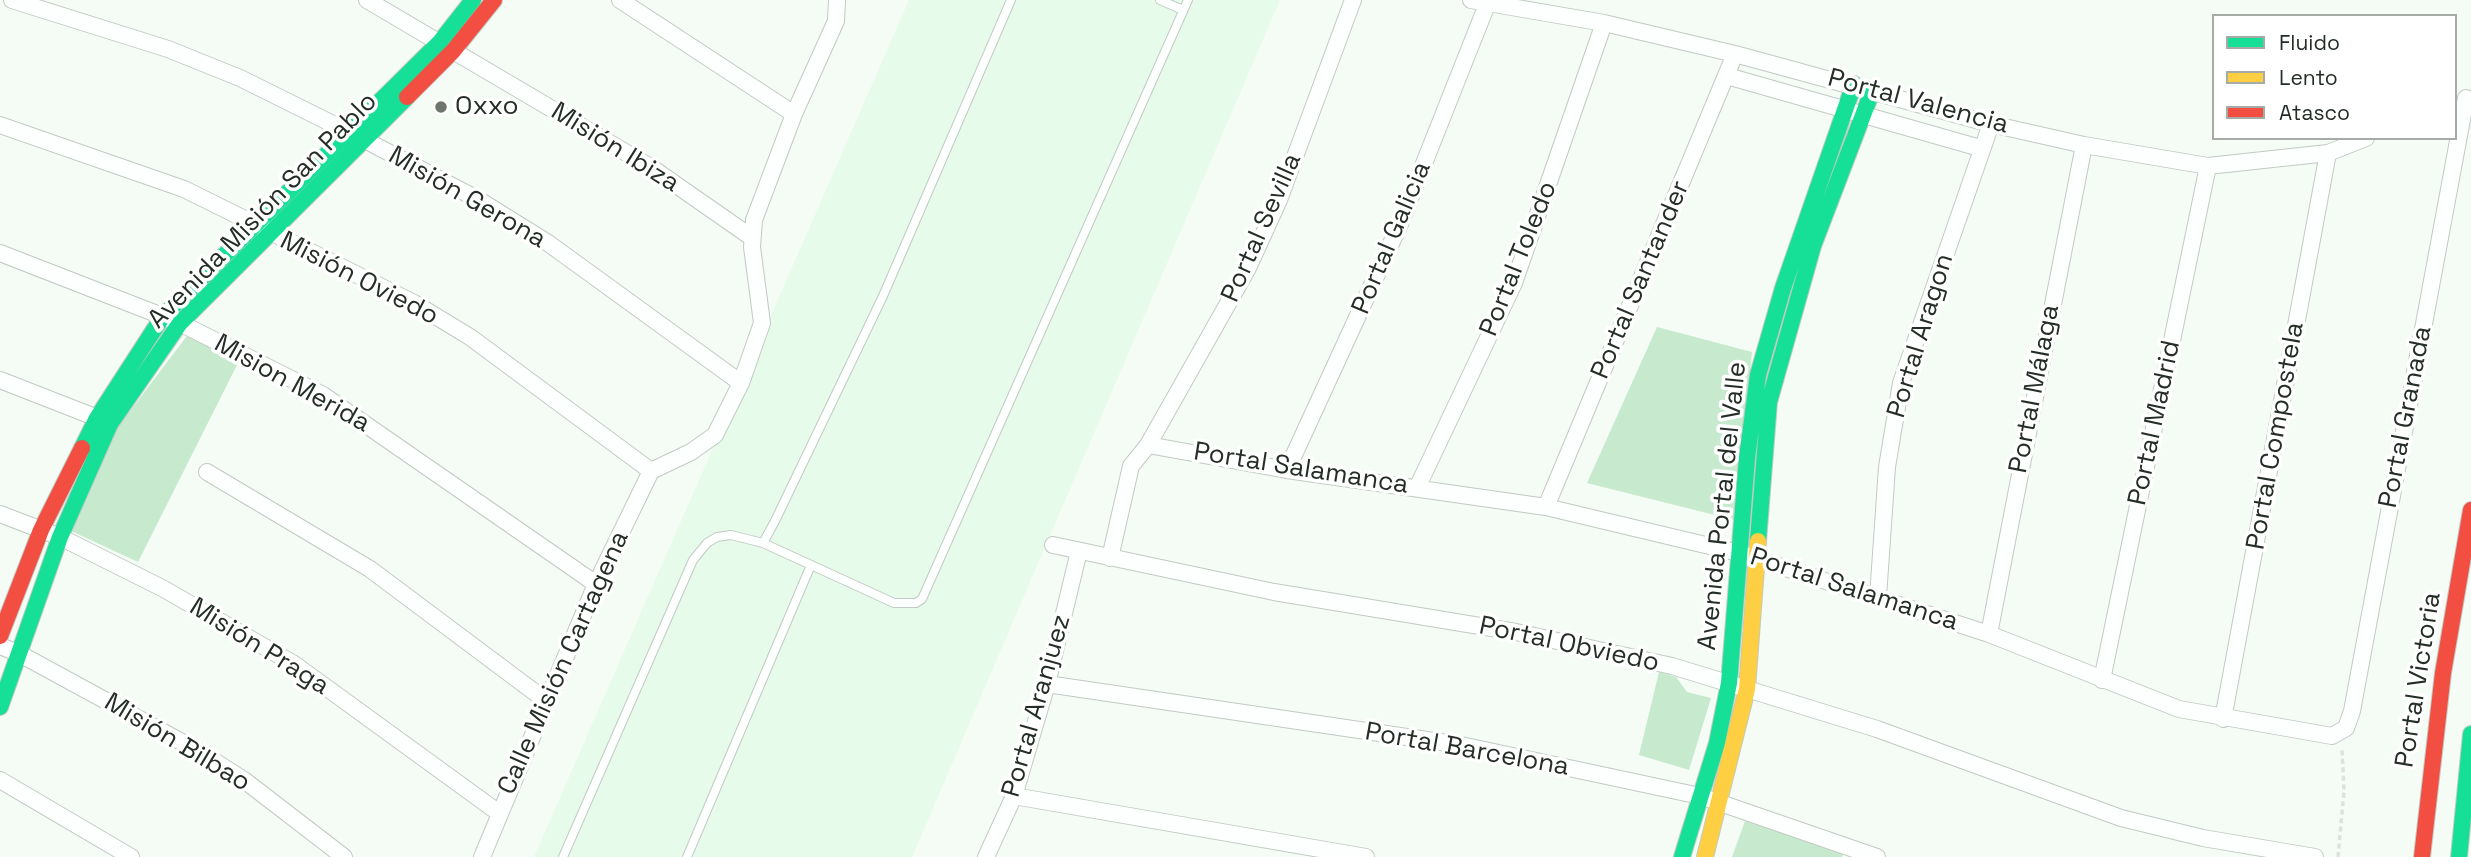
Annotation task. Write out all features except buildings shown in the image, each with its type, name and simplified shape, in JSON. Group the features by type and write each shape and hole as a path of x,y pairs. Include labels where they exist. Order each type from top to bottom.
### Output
{"street":[{"name":"Misión Gerona","path":"12,0 168,49 240,78 350,132 479,200 548,243 741,383"},
{"name":"Misión Ibiza","path":"367,0 652,168 751,237"},
{"name":"Avenida Misión San Pablo","path":"0,636 41,530 163,316 365,140 447,46 473,0"},
{"name":"Avenida Misión San Pablo","path":"0,707 104,421 180,323 350,132 447,46 494,0"},
{"path":"620,0 794,114"},
{"path":"651,471 691,452 715,435 741,383 762,323 751,237 754,220 794,114 836,21 836,0"},
{"name":"Portal Sevilla","path":"1110,558 1126,479 1135,458 1149,444 1248,268 1279,200 1353,0"},
{"name":"Portal Valencia","path":"1471,0 1604,23 1735,54 1873,89 1990,124 2084,145 2208,166 2328,153 2361,140"},
{"name":"Portal Galicia","path":"1287,470 1400,224 1488,2"},
{"name":"Portal Toledo","path":"1417,488 1514,283 1604,23"},
{"name":"Portal Santander","path":"1546,507 1735,54"},
{"path":"1727,76 1980,148"},
{"name":"Avenida Portal del Valle","path":"1682,857 1717,743 1729,683 1754,393 1764,348 1854,84"},
{"name":"Avenida Portal del Valle","path":"1705,857 1746,689 1759,559 1765,428 1775,375 1813,246 1873,89"},
{"name":"Portal Granada","path":"2457,137 2464,99"},
{"name":"Portal Aragon","path":"1878,597 1883,506 1893,417 1914,338 1949,246 1990,124"},
{"name":"Misión Oviedo","path":"0,125 184,189 414,303 470,337 651,471"},
{"name":"Portal Granada","path":"2341,733 2352,711 2456,140"},
{"name":"Portal Málaga","path":"1989,634 2084,145"},
{"name":"Portal Compostela","path":"2223,719 2328,153"},
{"name":"Portal Madrid","path":"2102,680 2208,166"},
{"name":"Mision Merida","path":"0,253 180,323 323,395 596,584"},
{"path":"0,380 104,421"},
{"name":"Portal Salamanca","path":"1149,444 1287,470 1546,507 1739,553 1989,634 2179,709 2317,736 2341,733"},
{"name":"Calle Misión Cartagena","path":"482,857 545,700 596,584 651,471"},
{"path":"208,472 370,569 545,700"},
{"name":"Portal Victoria","path":"2422,857 2441,686 2471,510"},
{"name":"Misión Praga","path":"0,514 60,537 164,589 293,664 499,813"},
{"name":"Portal Obviedo","path":"1053,545 1274,592 1516,632 1672,666 1877,729 2121,818 2203,838 2315,857"},
{"name":"Portal Aranjuez","path":"986,857 1014,796 1047,684 1079,551"},
{"name":"Misión Bilbao","path":"0,646 18,653 200,752 244,780 344,857"},
{"name":"Portal Barcelona","path":"1047,684 1461,745 1700,796 1853,853 1877,857"},
{"path":"2459,857 2471,734"},
{"path":"0,780 131,857"},
{"path":"1014,796 1366,857"}],"lane":[{"path":"763,543 883,296 1011,0"},
{"path":"1160,0 1183,10"},
{"path":"563,857 693,560 707,543 717,537 731,535 763,543 894,603 916,603 922,599 1188,0"},
{"path":"687,857 811,565"}],"path":[{"path":"2338,857 2344,791 2341,733"}],"shaded area":[{"path":"909,0 1280,0 912,857 534,857"}],"green space":[{"path":"1657,327 1752,352 1735,520 1587,483"},
{"path":"190,332 240,359 138,562 69,530 117,428"},
{"path":"1659,672 1676,677 1687,692 1711,698 1689,770 1639,755"},
{"path":"1745,821 1844,853 1842,857 1732,857"}],"traffic: fast":[{"path":"82,448 97,418 163,316 440,42 473,0"},
{"path":"1682,857 1717,743 1729,683 1747,458 1758,375 1783,288 1854,84"},
{"path":"1758,541 1769,402 1813,246 1873,89"},
{"path":"0,707 60,537 110,424 180,323 407,97"},
{"path":"2459,857 2471,734"}],"traffic: slow":[{"path":"1705,857 1747,689 1758,541"}],"traffic: jam":[{"path":"407,97 453,51 494,0"},
{"path":"0,636 41,530 82,448"},
{"path":"2422,857 2443,673 2471,510"}],"place":[{"name":"Oxxo","path":"441,107"}]}
